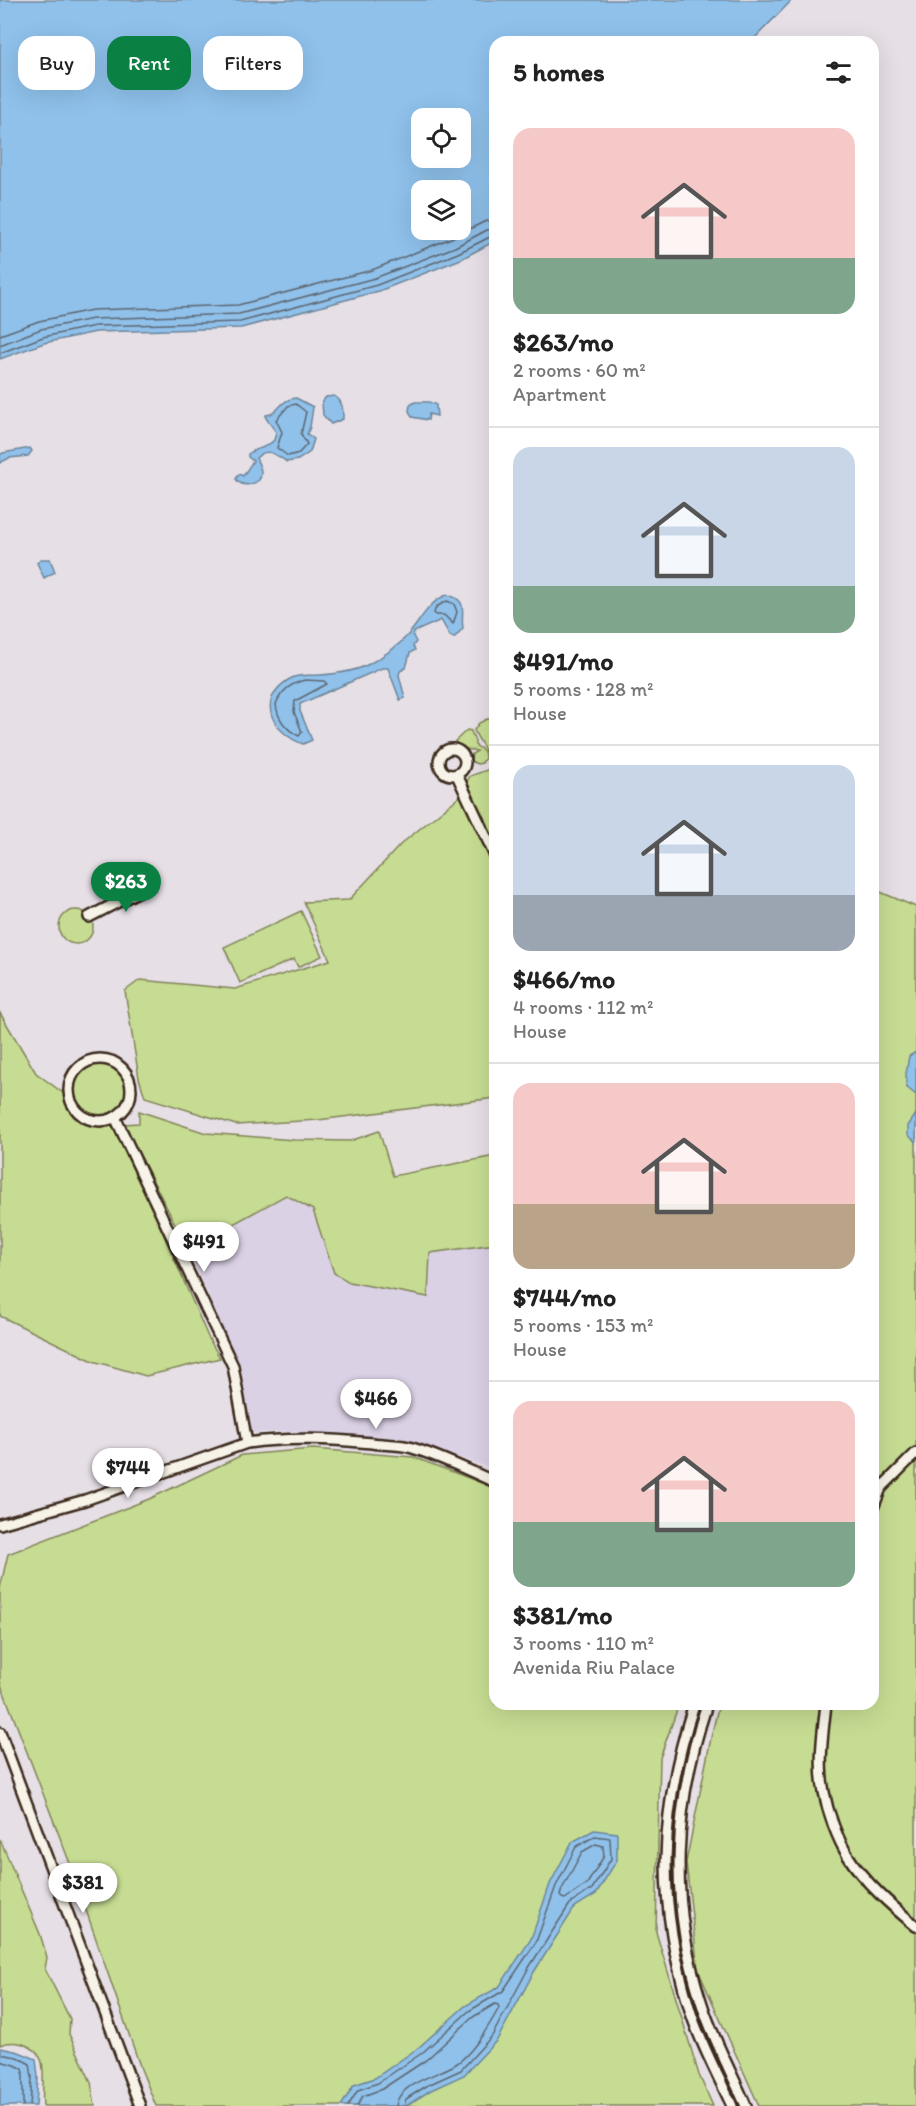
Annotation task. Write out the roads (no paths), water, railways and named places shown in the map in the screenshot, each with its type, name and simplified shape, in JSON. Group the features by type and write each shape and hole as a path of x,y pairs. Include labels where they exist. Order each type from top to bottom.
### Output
{"street":[{"path":"457,775 489,843"},
{"path":"89,917 151,885"},
{"path":"92,1060 112,1061 126,1074 130,1082 129,1099 126,1107 115,1117 98,1121 89,1119 75,1108 69,1092 75,1072 82,1065 92,1060"},
{"path":"115,1117 233,1366 247,1443"},
{"path":"177,1247 210,1233"},
{"path":"0,1524 85,1500 247,1443 296,1438 407,1447 435,1456 489,1479"},
{"path":"879,1495 882,1488 916,1453"},
{"path":"692,1710 676,1762 667,1830 665,1874 671,1936 690,2010 732,2106"},
{"path":"705,1710 692,1755 680,1831 678,1875 680,1908 687,1954 700,2000 746,2106"},
{"path":"825,1710 822,1747 824,1790 848,1857 875,1888 916,1926"},
{"path":"0,1732 140,2106"}],"water":[{"path":"0,0 792,0 757,36 489,36 489,244 461,259 379,291 241,328 96,332 44,343 0,359"},
{"path":"334,396 341,403 343,419 331,424 323,415 322,402 326,397"},
{"path":"296,398 313,407 307,434 314,439 310,452 298,460 287,462 272,453 260,454 256,458 261,471 259,480 250,484 241,484 236,479 239,474 243,476 253,461 248,454 274,440 276,432 266,415 274,412 286,401"},
{"path":"415,402 429,402 436,405 437,416 429,414 428,420 412,417 409,411 410,405"},
{"path":"30,448 32,451 28,456 9,458 0,463 0,455 3,453"},
{"path":"41,559 50,559 55,572 44,578 37,563"},
{"path":"447,595 459,600 461,604 463,628 454,638 450,636 441,620 414,632 415,650 410,653 406,668 400,671 399,675 405,698 400,700 388,668 382,668 300,704 300,711 312,740 303,744 292,739 276,724 270,707 272,697 288,680 300,676 345,672 369,664 398,645 429,608"},
{"path":"916,1052 916,1095 906,1087 906,1074 909,1056"},
{"path":"916,1114 916,1142 908,1135 908,1126"},
{"path":"594,1830 617,1833 617,1860 596,1894 575,1907 534,1972 497,2040 464,2075 431,2090 406,2106 341,2106 354,2085 375,2078 418,2048 465,2006 499,1987 531,1939 550,1884 572,1842"},
{"path":"1,2048 36,2059 38,2077 36,2106 0,2106"}]}
